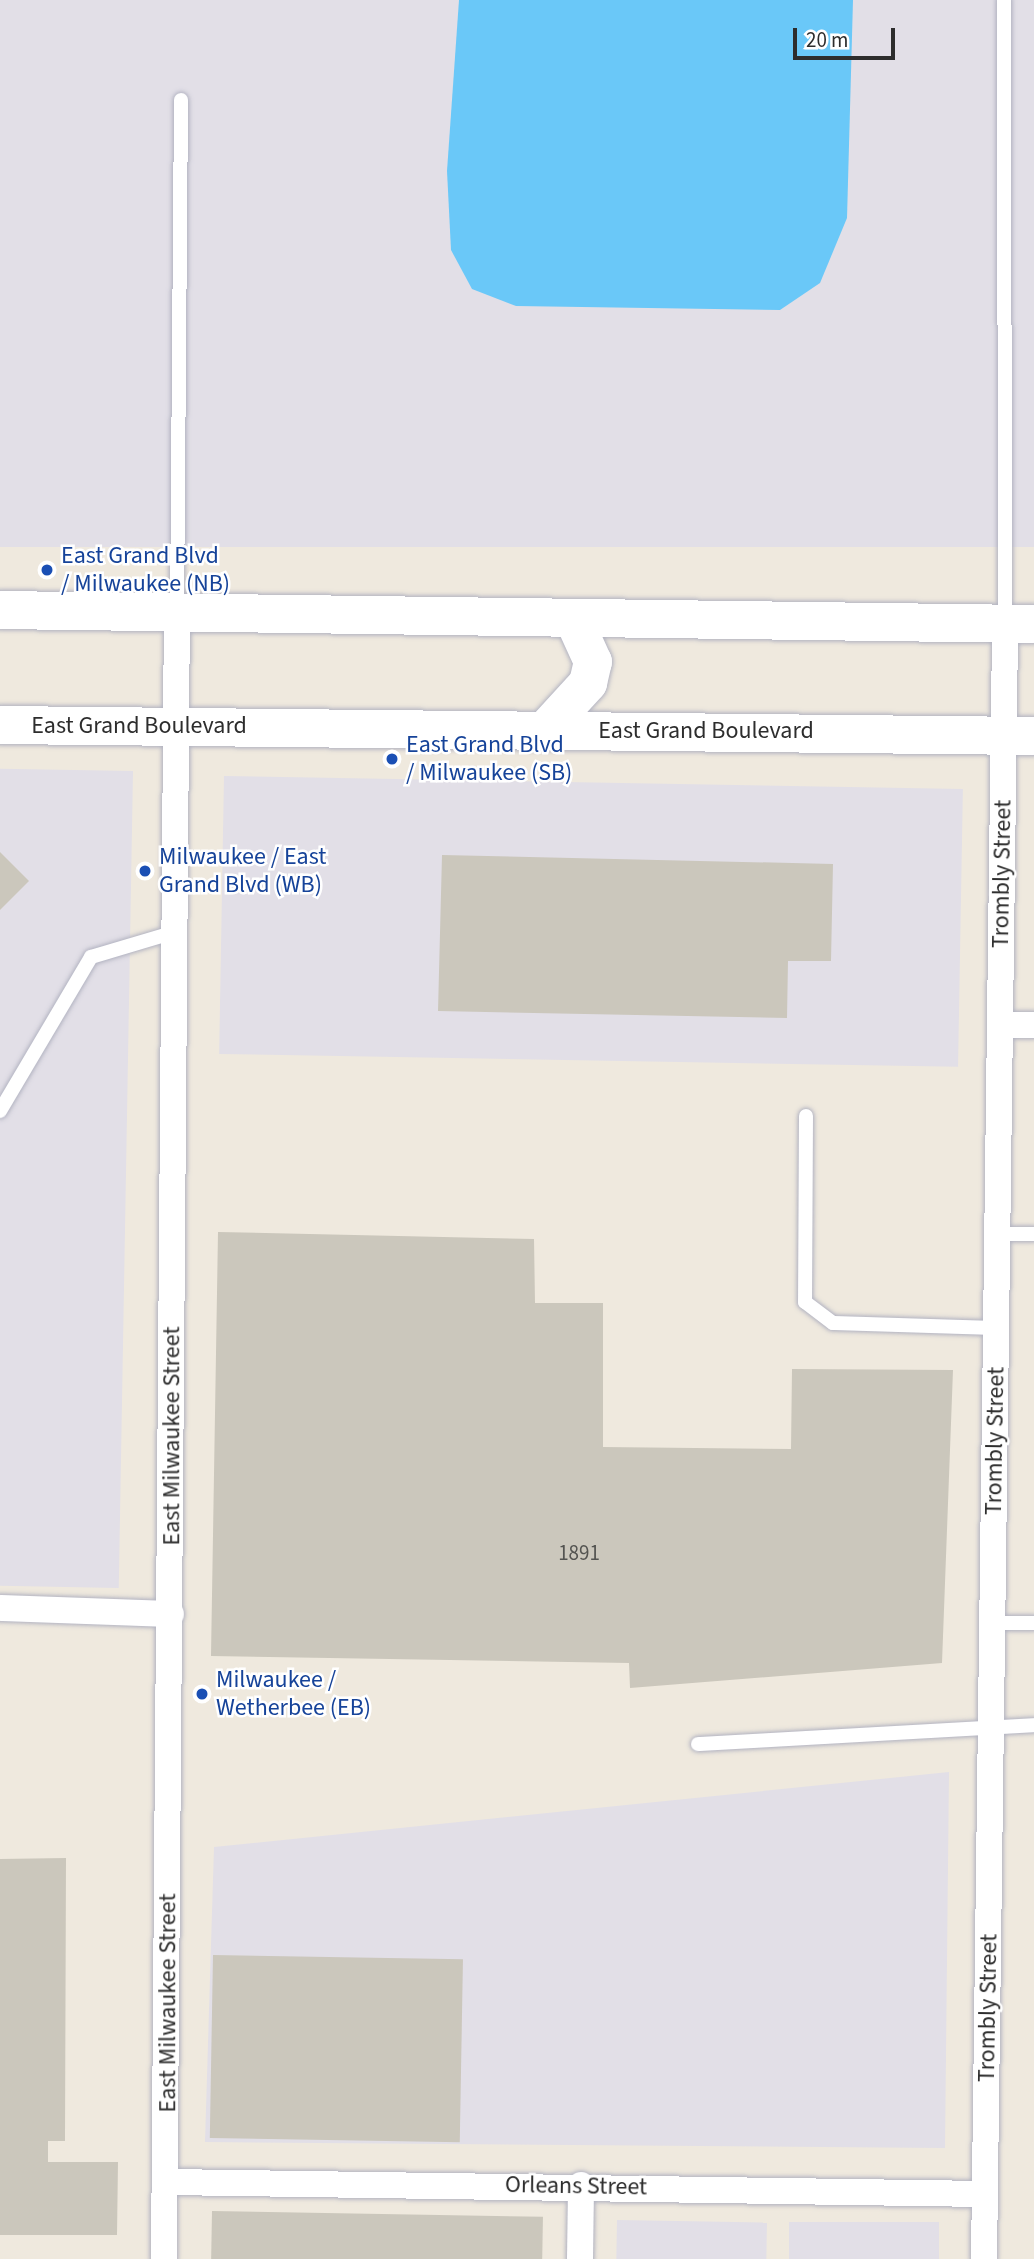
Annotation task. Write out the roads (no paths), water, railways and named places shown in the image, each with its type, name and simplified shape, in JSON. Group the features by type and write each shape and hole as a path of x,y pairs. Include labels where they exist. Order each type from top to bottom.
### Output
{"main road":[{"path":"17,610 1019,624"},
{"path":"545,730 588,683 593,662 573,618"},
{"name":"East Grand Boulevard","path":"0,725 1019,736"}],"street":[{"name":"East Milwaukee Street","path":"164,2259 167,2182 177,612"},
{"name":"Trombly Street","path":"984,2259 1000,1025 1019,736 1019,624"},
{"path":"1000,1025 1034,1025"},
{"path":"0,1608 171,1614"},
{"name":"Orleans Street","path":"167,2182 581,2185 985,2194"},
{"path":"580,2259 581,2185"}],"lane":[{"path":"1004,0 1019,624"},
{"path":"177,612 181,100"},
{"path":"0,1111 92,957 175,932"},
{"path":"806,1116 805,1302 833,1323 996,1328"},
{"path":"998,1234 1034,1234"},
{"path":"993,1623 1034,1623"},
{"path":"698,1744 1034,1725"}],"water":[{"path":"459,0 853,0 847,218 820,283 780,310 516,306 472,289 451,250 447,171"}],"place":[{"name":"East Grand Blvd / Milwaukee (NB)","path":"47,570"},
{"name":"East Grand Blvd / Milwaukee (SB)","path":"392,759"},
{"name":"Milwaukee / East Grand Blvd (WB)","path":"145,871"},
{"name":"Milwaukee / Wetherbee (EB)","path":"202,1694"}]}
